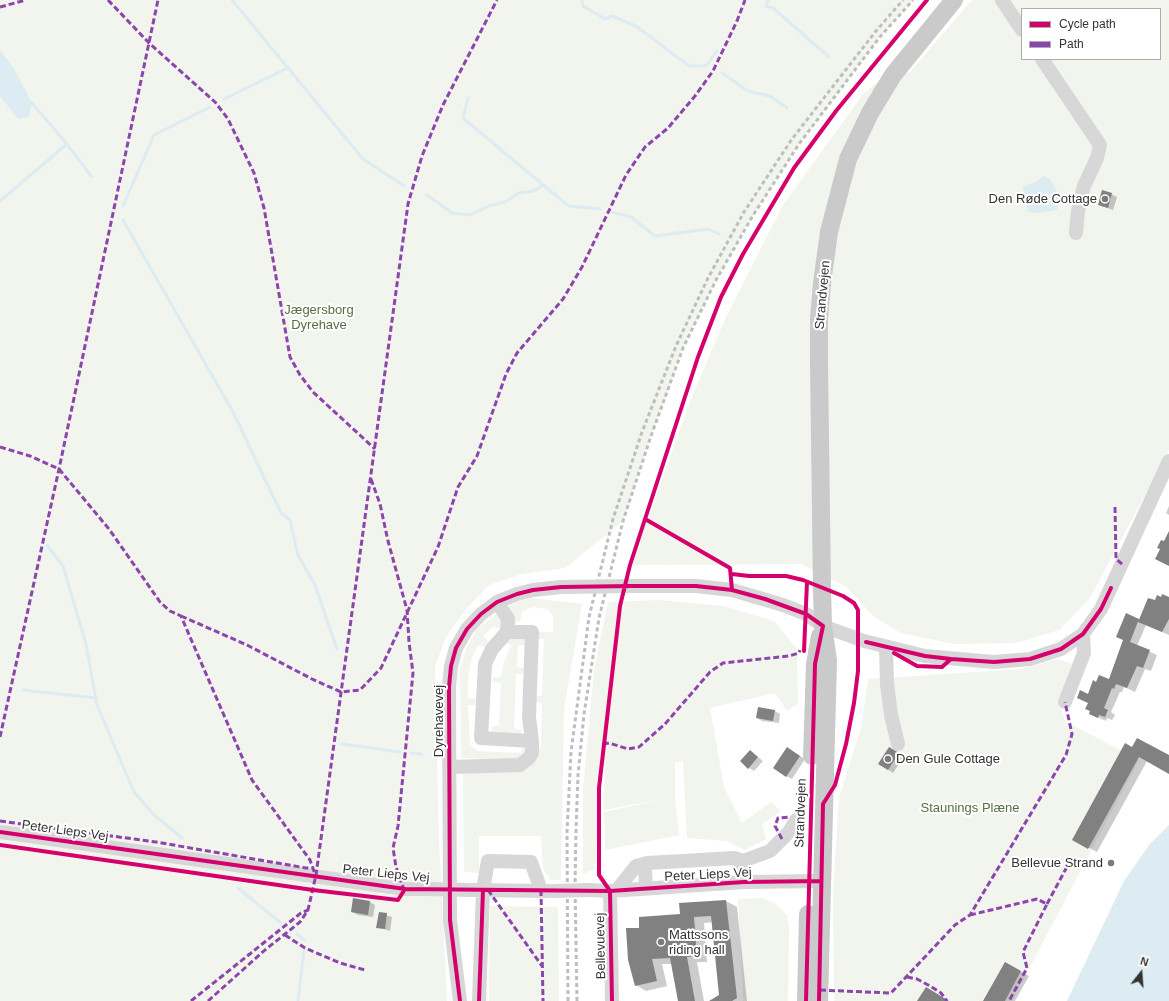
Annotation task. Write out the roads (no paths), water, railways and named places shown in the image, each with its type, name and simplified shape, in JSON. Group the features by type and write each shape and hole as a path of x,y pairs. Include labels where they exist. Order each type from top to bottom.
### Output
{"main road":[{"name":"Strandvejen","path":"806,1001 815,881 828,660 823,626 819,318 829,232 848,159 870,112 893,74 954,0"},
{"name":"Strandvejen","path":"815,881 819,1001"}],"street":[{"path":"1002,0 1021,28"},
{"path":"1043,60 1100,145 1097,158 1084,186 1078,211 1076,233"},
{"name":"Dyrehavevej","path":"460,1001 450,920 448,687 451,666 456,648 467,629 481,614 497,602 533,590 561,587 696,586 732,590 766,599 806,614 823,626 886,648 924,656 994,662 1030,659 1061,649 1083,634 1101,609 1169,461"},
{"path":"497,602 508,619 507,632 492,649 485,664 481,738 532,741"},
{"path":"449,767 520,765 529,758 532,753 529,716 532,632 507,632"},
{"path":"1065,702 1084,653 1083,634"},
{"path":"886,648 887,684 891,715 898,744"},
{"path":"740,862 770,851 789,832 796,820"},
{"name":"Peter Lieps Vej","path":"0,832 405,889 614,891 744,882 815,881"},
{"path":"614,891 636,866 647,863 734,858 740,862 744,882"},
{"path":"479,1001 478,890 488,861 531,862 547,891"},
{"path":"646,888 645,868 647,863"},
{"name":"Bellevuevej","path":"612,1001 614,891"}],"waterway":[{"path":"232,0 363,159 404,186"},
{"path":"582,0 583,6 605,19 612,16 636,26 689,66 706,66 717,51"},
{"path":"768,0 766,6 773,8 829,57"},
{"path":"224,99 288,68"},
{"path":"722,73 748,91 770,96 787,108"},
{"path":"468,98 463,118 543,185"},
{"path":"32,103 67,144 91,176"},
{"path":"123,206 154,135 210,107"},
{"path":"0,201 67,144"},
{"path":"427,195 452,213 470,215 489,206 505,202 519,193 534,191 543,185 569,206 600,209"},
{"path":"612,212 631,217 655,236 708,229 719,234"},
{"path":"123,220 233,412 281,513 290,520 298,555 315,585 337,649"},
{"path":"47,545 63,566 86,644 97,705 134,792 154,815 182,838"},
{"path":"23,690 96,698"},
{"path":"342,744 400,752"},
{"path":"411,753 421,754"},
{"path":"238,888 281,923"},
{"path":"297,934 304,940"},
{"path":"298,1001 304,950"}],"railway":[{"path":"568,1001 567,831 571,752 589,617 613,519 642,432 676,346 708,278 744,212 792,139 876,31 903,0"},
{"path":"577,1001 575,887 576,831 578,775 584,714 599,618 623,521 651,436 683,348 715,282 752,217 799,144 879,38 913,0"}],"place":[{"name":"Den Røde Cottage","path":"1105,199"},
{"name":"Den Gule Cottage","path":"888,759"},
{"name":"Bellevue Strand","path":"1111,863"},
{"name":"Mattssons riding hall","path":"661,942"}],"park label":[{"name":"Jægersborg Dyrehave","path":"319,318"},
{"name":"Staunings Plæne","path":"970,808"}]}
